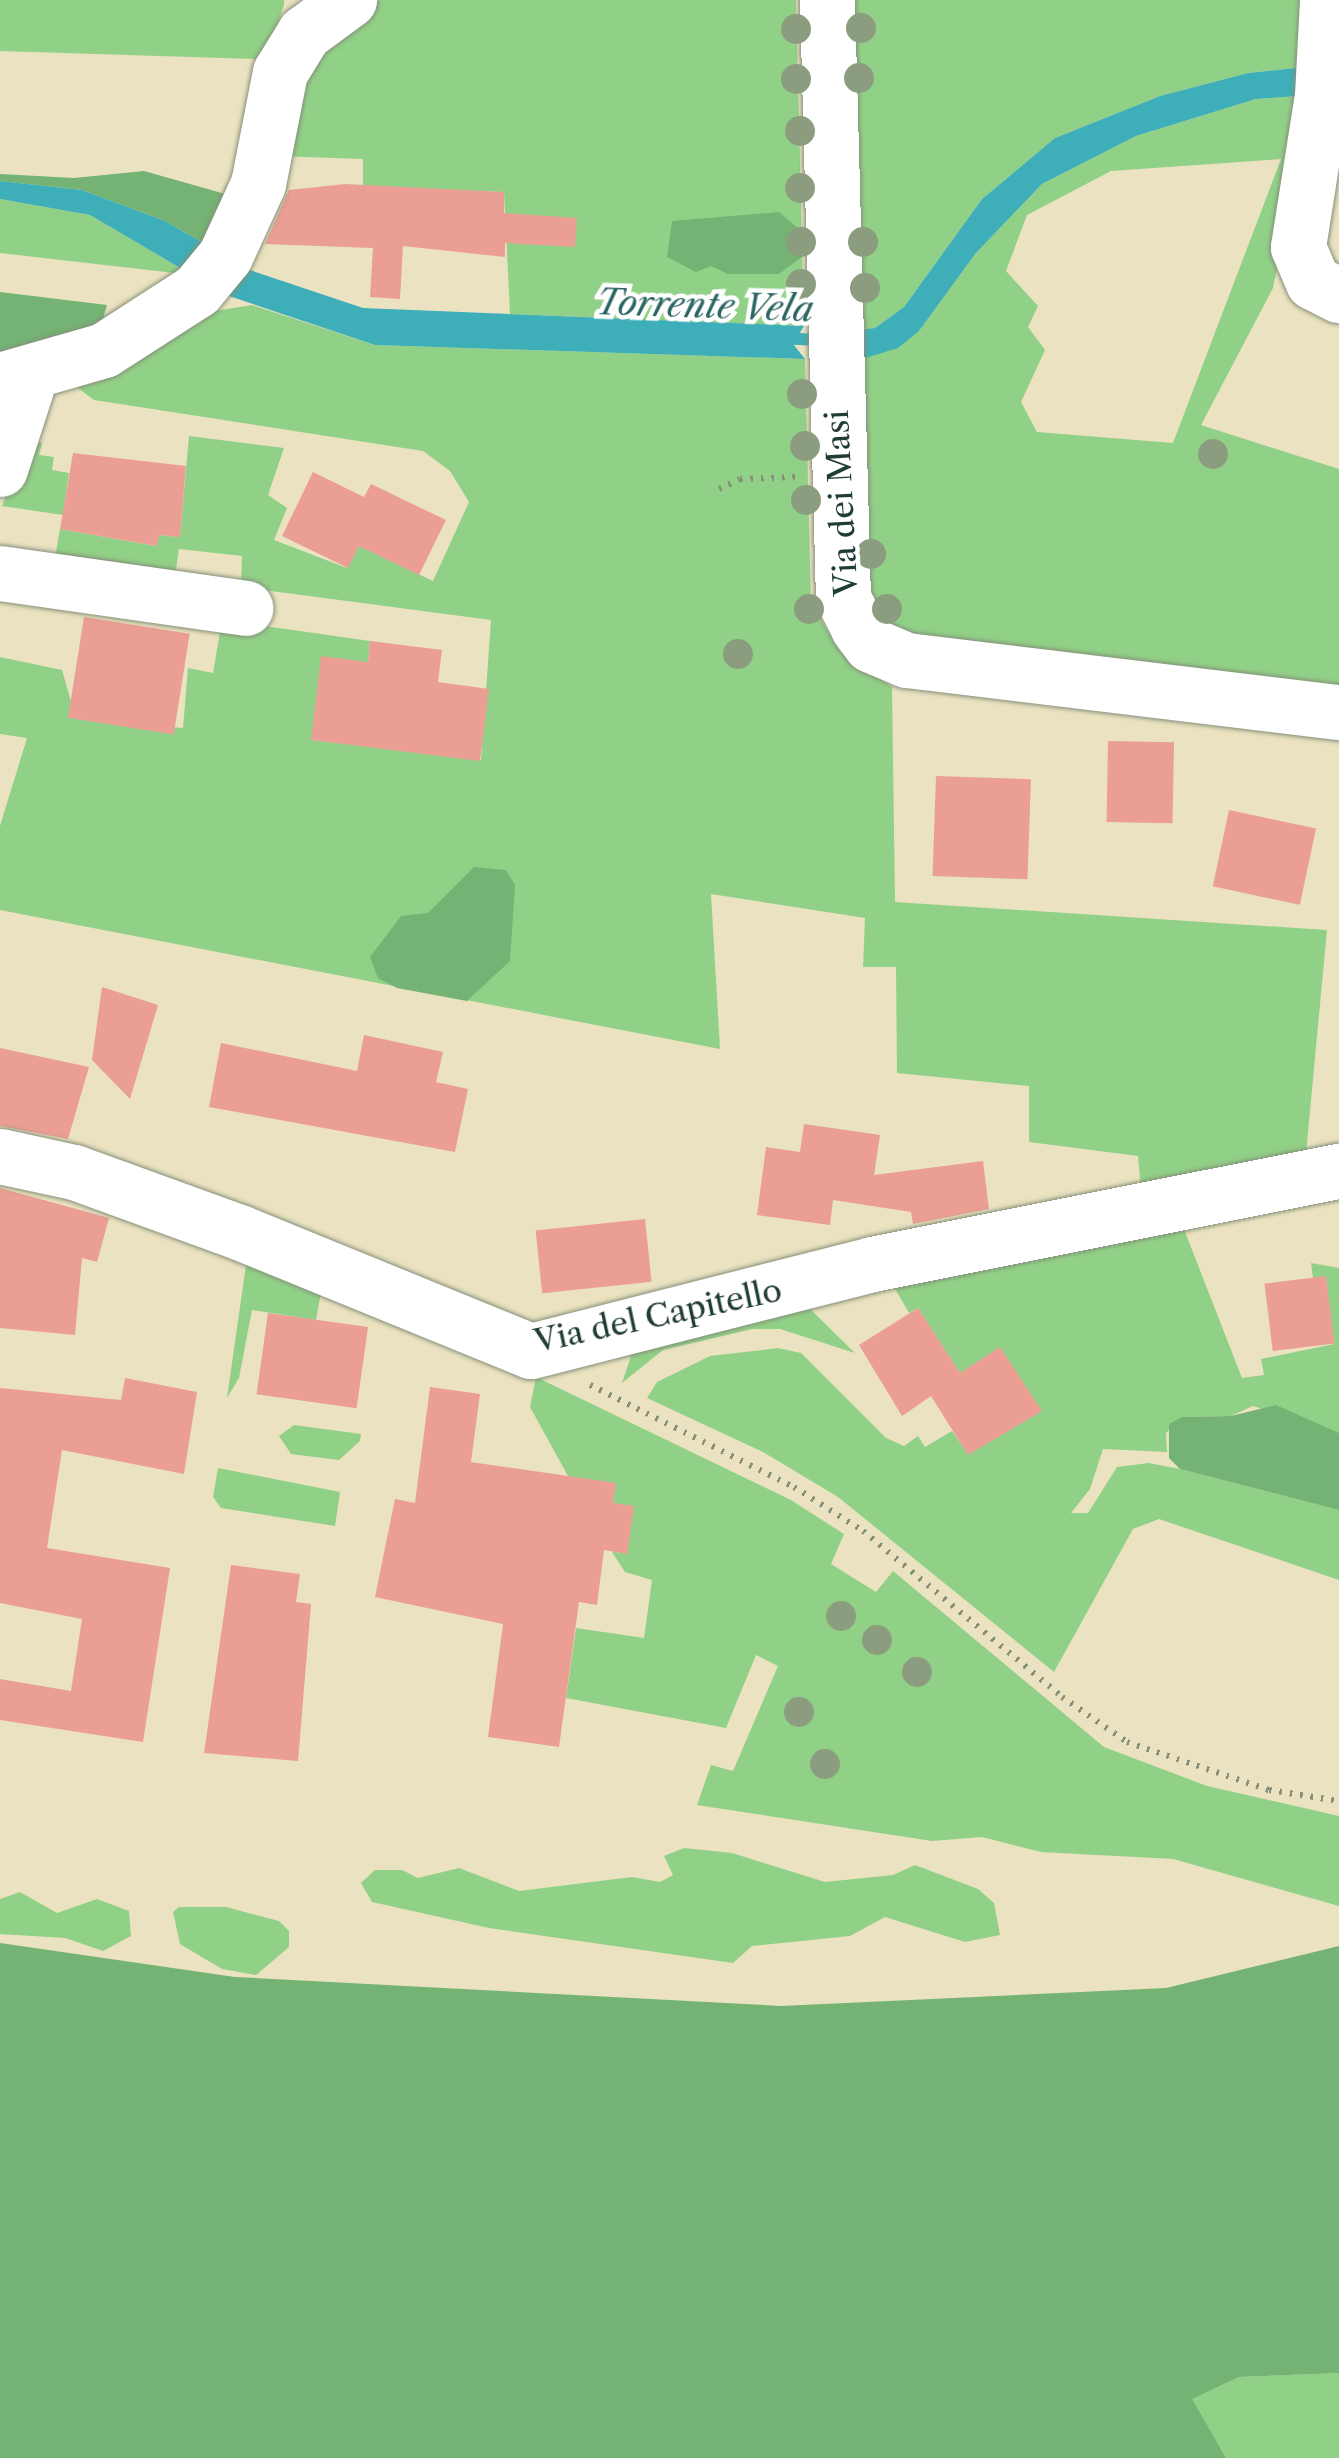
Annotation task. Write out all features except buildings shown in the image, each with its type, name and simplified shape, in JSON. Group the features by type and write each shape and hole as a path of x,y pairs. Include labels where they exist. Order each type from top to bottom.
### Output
{"street":[{"path":"0,469 16,376 104,350 214,269 258,184 280,72 304,33 350,0"},
{"name":"Via dei Masi","path":"828,0 842,598 871,645 898,658 1339,712"},
{"path":"1327,0 1323,80 1298,248 1313,282 1339,295"},
{"path":"0,572 246,608"},
{"name":"Via del Capitello","path":"0,1156 74,1172 239,1232 531,1351 932,1251 1339,1171"}],"path":[{"path":"719,490 752,478 838,481"},
{"path":"661,1422 794,1487 863,1531 1062,1697 1127,1742 1250,1784 1339,1801"}],"green space":[{"path":"0,0 284,0 284,4 268,55 255,59 0,51"},
{"path":"381,0 796,0 804,326 510,314 504,192 363,186 363,159 275,156 291,85 368,4"},
{"path":"850,0 1317,0 1313,66 1248,73 1160,96 1055,138 982,199 904,307 875,328 859,330"},
{"path":"1313,95 1273,288 1201,425 1339,469 1339,692 913,634 885,624 869,601 859,360 919,331 976,253 1042,184 1136,136 1256,99","holes":["1281,159 1173,443 1037,432 1021,402 1045,350 1028,327 1038,306 1006,271 1027,215 1111,171"]},
{"path":"144,171 236,197 212,248 165,221 82,190 0,181 0,174 74,178"},
{"path":"0,199 90,215 192,275 0,253"},
{"path":"779,212 799,229 803,256 779,274 728,274 711,266 696,272 667,257 672,221"},
{"path":"0,292 107,305 96,344 0,372"},
{"path":"252,305 375,345 805,359 811,603 841,653 892,687 895,902 1327,930 1305,1164 1142,1202 1138,1156 1029,1142 1029,1086 897,1073 896,967 863,967 865,918 711,894 720,1049 0,910 0,826 27,738 0,734 0,657 62,670 76,719 183,728 188,668 213,673 222,620 370,641 368,662 311,740 481,760 491,620 241,587 242,556 179,549 175,576 55,558 60,529 156,546 159,535 180,537 189,436 284,448 268,495 287,508 274,540 347,568 359,546 433,581 469,502 450,471 423,451 94,400 71,383 202,313"},
{"path":"25,442 42,443 39,455 54,457 52,470 69,473 63,515 2,506"},
{"path":"474,867 506,870 515,885 510,961 467,1001 397,988 378,978 370,957 401,916 428,913"},
{"path":"1180,1219 1242,1378 1264,1375 1261,1359 1334,1344 1326,1277 1313,1278 1311,1263 1339,1268 1339,1433 1253,1406 1231,1416 1182,1417 1166,1433 1167,1452 1103,1449 1090,1489 1071,1513 1088,1513 1117,1467 1149,1463 1180,1469 1339,1510 1339,1580 1159,1519 1133,1529 1054,1672 838,1497 763,1452 647,1398 657,1382 710,1356 778,1348 801,1353 886,1438 904,1446 918,1436 925,1447 952,1431 968,1454 1041,1411 1000,1348 960,1373 918,1308 909,1313 886,1273"},
{"path":"248,1251 323,1281 316,1320 252,1310 239,1378 227,1398"},
{"path":"801,1300 855,1353 780,1329 752,1329 663,1350 622,1383 631,1356 601,1346"},
{"path":"536,1377 791,1500 844,1534 831,1564 876,1592 893,1571 1104,1747 1207,1786 1339,1816 1339,1906 1173,1859 1041,1852 982,1837 932,1841 697,1805 711,1765 733,1771 778,1666 756,1655 726,1728 566,1698 576,1628 644,1638 652,1580 625,1572 612,1552 627,1553 633,1507 613,1503 615,1484 568,1476 530,1407"},
{"path":"1276,1405 1339,1433 1339,1510 1180,1469 1169,1458 1169,1424 1182,1417 1231,1416"},
{"path":"294,1425 361,1434 360,1441 339,1460 291,1454 279,1436"},
{"path":"218,1468 340,1492 335,1526 221,1508 213,1497"},
{"path":"684,1848 732,1853 825,1882 893,1875 915,1865 978,1889 994,1903 1000,1935 965,1942 885,1917 850,1936 752,1946 733,1963 489,1928 372,1902 361,1883 375,1870 402,1870 418,1878 459,1868 519,1891 632,1877 660,1882 673,1875 664,1856"},
{"path":"20,1892 57,1913 97,1899 129,1911 131,1936 103,1951 65,1938 0,1934 0,1899"},
{"path":"179,1907 226,1907 279,1921 289,1931 289,1947 256,1975 222,1969 180,1944 173,1912"},
{"path":"0,1943 235,1977 781,2006 1166,1988 1339,1946 1339,2373 1239,2377 1192,2399 1226,2458 0,2458"},
{"path":"1339,2373 1339,2458 1226,2458 1191,2399 1239,2377"}],"water":[{"path":"1313,66 1313,95 1256,99 1136,136 1042,184 976,253 919,331 898,348 859,360 859,330 875,328 904,307 982,199 1055,138 1160,96 1248,73"},
{"path":"0,181 82,190 165,221 212,248 192,275 90,215 0,199"},
{"path":"235,265 363,308 804,326 793,344 805,359 375,345 214,291"}],"waterway":[{"name":"Torrente Vela","path":"777,338 822,340"}]}
